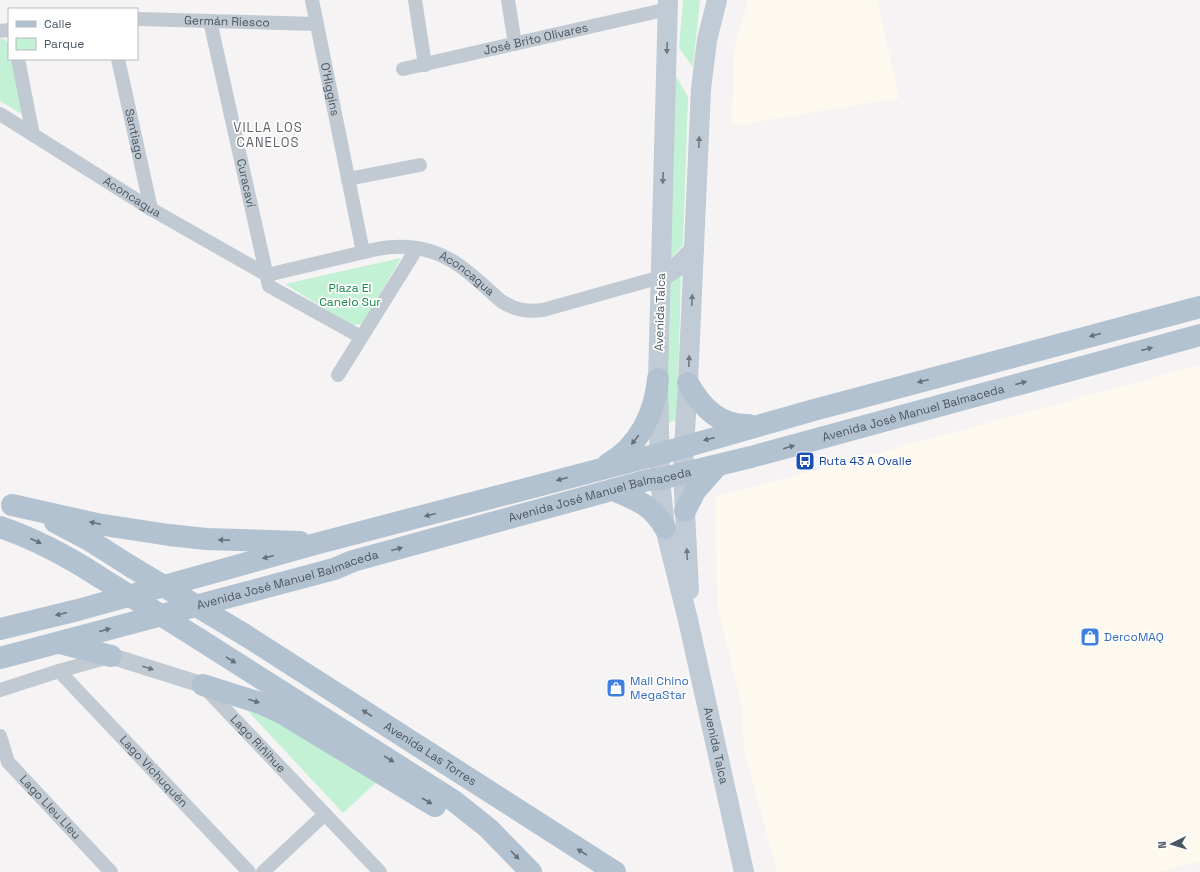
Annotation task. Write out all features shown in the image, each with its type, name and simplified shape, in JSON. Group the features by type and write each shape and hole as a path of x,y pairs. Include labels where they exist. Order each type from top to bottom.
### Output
{"main road":[{"name":"Avenida Talca","path":"688,620 688,564 683,473 684,446 701,89 707,40 715,3"},
{"name":"Avenida Talca","path":"668,4 658,378 660,479 665,528 688,620 744,872"},
{"path":"661,277 677,267 694,250"},
{"name":"Avenida José Manuel Balmaceda","path":"0,629 78,610 319,543 659,454 822,408 1200,307"},
{"name":"Avenida José Manuel Balmaceda","path":"0,658 334,569 353,561 648,480 660,479 717,466 1200,335"},
{"path":"600,469 621,454 639,435 650,414 657,390 658,378"},
{"path":"688,383 700,402 716,417 736,425 760,425"},
{"path":"685,510 695,491 717,466"},
{"path":"613,490 639,500 655,512 665,528"},
{"path":"6,503 97,524 169,535 206,539 319,543"},
{"name":"Avenida Las Torres","path":"6,503 66,527 245,635 615,872"},
{"path":"0,527 46,546 69,558 454,801 477,818 531,872"},
{"path":"57,643 111,656"},
{"path":"203,685 260,703 282,713 441,810 498,839"}],"street":[{"name":"O'Higgins","path":"312,0 363,252"},
{"path":"415,0 425,65"},
{"path":"508,0 515,44"},
{"name":"José Brito Olivares","path":"403,69 515,44 668,4"},
{"name":"Germán Riesco","path":"138,19 317,24"},
{"name":"Curacaví","path":"210,21 267,275"},
{"path":"18,60 33,135"},
{"name":"Santiago","path":"118,60 151,209"},
{"name":"Aconcagua","path":"0,114 151,209 267,275 390,246 417,248 444,256 455,262 501,301 512,307 525,311 543,310 661,277"},
{"path":"348,179 420,165"},
{"path":"338,375 417,248"},
{"name":"Aconcagua","path":"267,275 269,286 361,337"},
{"path":"0,690 111,656"},
{"name":"Lago Riñihue","path":"111,656 203,685 380,872"},
{"name":"Lago Vichuquén","path":"59,671 249,872"},
{"name":"Lago Lleu Lleu","path":"0,736 8,762 111,872"},
{"path":"263,872 325,814"}],"shaded area":[{"path":"748,0 877,0 899,98 732,126 734,50"},
{"path":"1200,365 1200,861 1160,872 777,872 744,749 742,706 717,604 716,497"}],"green space":[{"path":"683,0 700,0 693,67 679,48"},
{"path":"0,39 4,39 8,43 8,60 14,60 27,117 0,101"},
{"path":"673,71 688,97 683,245 670,259"},
{"name":"Plaza El Canelo Sur","path":"401,258 362,324 351,325 285,284"},
{"path":"681,273 677,420 668,423 667,391 669,282"},
{"path":"247,710 292,725 380,779 343,813"}],"place":[{"name":"Ruta 43 A Ovalle","path":"805,461"},
{"name":"DercoMAQ","path":"1090,637"},
{"name":"Mall Chino MegaStar","path":"616,688"}],"district":[{"name":"VILLA LOS CANELOS","path":"268,134"}]}
